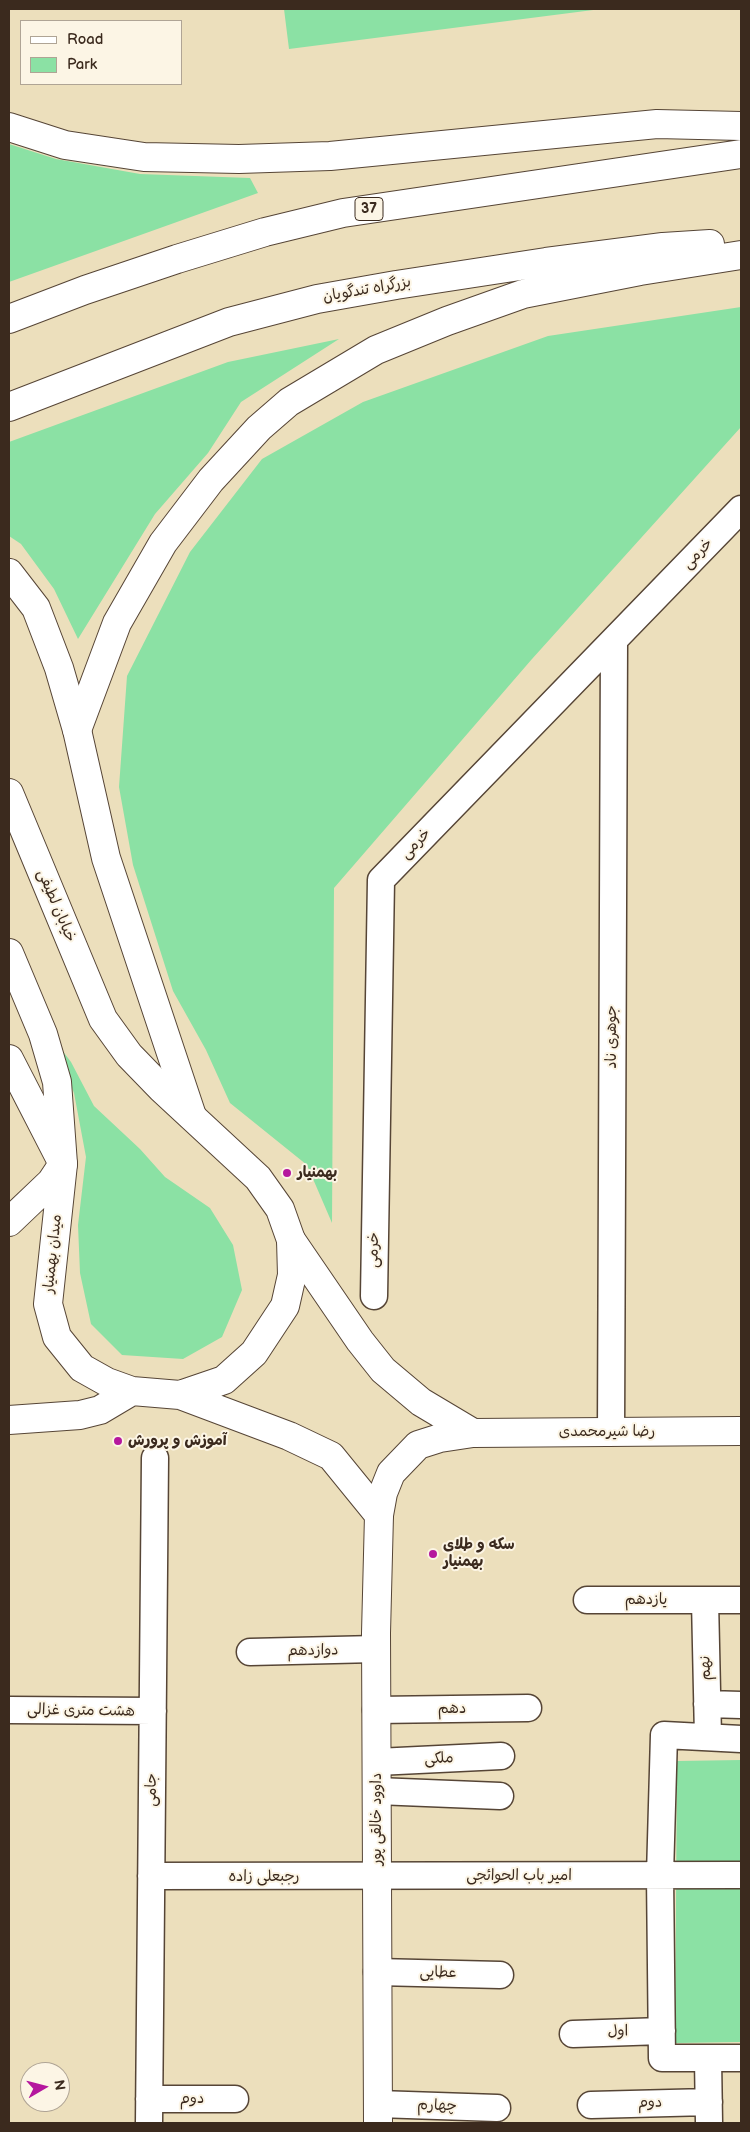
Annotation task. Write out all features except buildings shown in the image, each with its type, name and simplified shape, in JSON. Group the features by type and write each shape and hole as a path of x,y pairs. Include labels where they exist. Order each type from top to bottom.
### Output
{"main road":[{"path":"9,127 64,145 144,157 239,159 330,156 657,124 741,126"},
{"name":"37","path":"9,319 85,290 176,259 265,232 343,213 741,154"},
{"name":"بزرگراه تندگویان","path":"9,407 230,322 317,299 546,262 663,247 741,241"},
{"path":"77,730 117,623 163,544 211,480 259,428 289,402 376,350 447,321 523,294 640,271 741,255"},
{"path":"9,573 36,608 59,668 77,730 106,858 192,1116"},
{"name":"خیابان لطیفی","path":"9,793 103,1018"},
{"name":"میدان بهمنیار","path":"9,953 43,1034 57,1082 63,1164 48,1304 57,1337 82,1368 107,1382 132,1391 180,1395 224,1380 254,1353 285,1306 292,1275 292,1240 280,1209 258,1178 162,1089 129,1055 103,1018"},
{"path":"9,1060 63,1164 52,1182 9,1222"},
{"path":"292,1240 360,1341 383,1370 421,1402 473,1432"},
{"path":"9,1420 80,1415 100,1410 132,1391"},
{"path":"180,1395 289,1436 331,1456 379,1515"},
{"name":"رضا شیرمحمدی","path":"379,1515 383,1493 391,1473 410,1451 418,1445 440,1438 473,1432 741,1431"},
{"name":"داوود خالقی پور","path":"378,2113 376,1649 379,1515"}],"street":[{"name":"خرمی","path":"374,1296 381,880 741,509"},
{"name":"جوهری ناد","path":"611,1432 614,642"},
{"name":"جامی","path":"149,2111 155,1458"},
{"name":"یازدهم","path":"587,1600 705,1600"},
{"path":"705,1600 741,1600"},
{"name":"نهم","path":"705,1600 708,1737"},
{"name":"دوازدهم","path":"250,1652 376,1649"},
{"path":"707,1704 741,1705"},
{"name":"دهم","path":"376,1710 528,1708"},
{"name":"هشت متری غزالی","path":"9,1710 153,1712"},
{"path":"741,1739 664,1735 660,1875 662,2058 741,2058"},
{"name":"ملکی","path":"376,1762 501,1756"},
{"path":"377,1791 500,1796"},
{"name":"امیر باب الحوائجی","path":"377,1877 741,1875"},
{"name":"رجبعلی زاده","path":"151,1876 377,1877"},
{"name":"عطایی","path":"377,1972 500,1975"},
{"name":"اول","path":"573,2034 662,2031"},
{"path":"708,2058 709,2113"},
{"name":"دوم","path":"149,2111 235,2099"},
{"name":"دوم","path":"592,2105 709,2113"},
{"name":"چهارم","path":"378,2113 497,2108"}],"green space":[{"path":"284,9 601,9 289,49"},
{"path":"9,144 56,159 140,174 250,178 258,193 9,282"},
{"path":"741,307 741,427 532,659 334,888 332,1223 307,1165 230,1103 206,1050 173,991 133,865 119,787 127,676 190,552 262,459 363,402 548,336"},
{"path":"339,339 241,402 208,453 155,514 78,639 54,589 21,544 9,536 9,442 228,362"},
{"path":"52,1037 71,1062 94,1106 140,1149 165,1177 210,1208 233,1245 242,1290 222,1337 183,1359 122,1355 91,1324 80,1273 78,1225 86,1157 74,1093"},
{"path":"741,1760 740,2042 675,2043 677,1761"}],"place":[{"name":"بهمنیار","path":"287,1173"},
{"name":"آموزش و پرورش","path":"118,1441"},
{"name":"سکه و طلای بهمنیار","path":"433,1554"}]}
